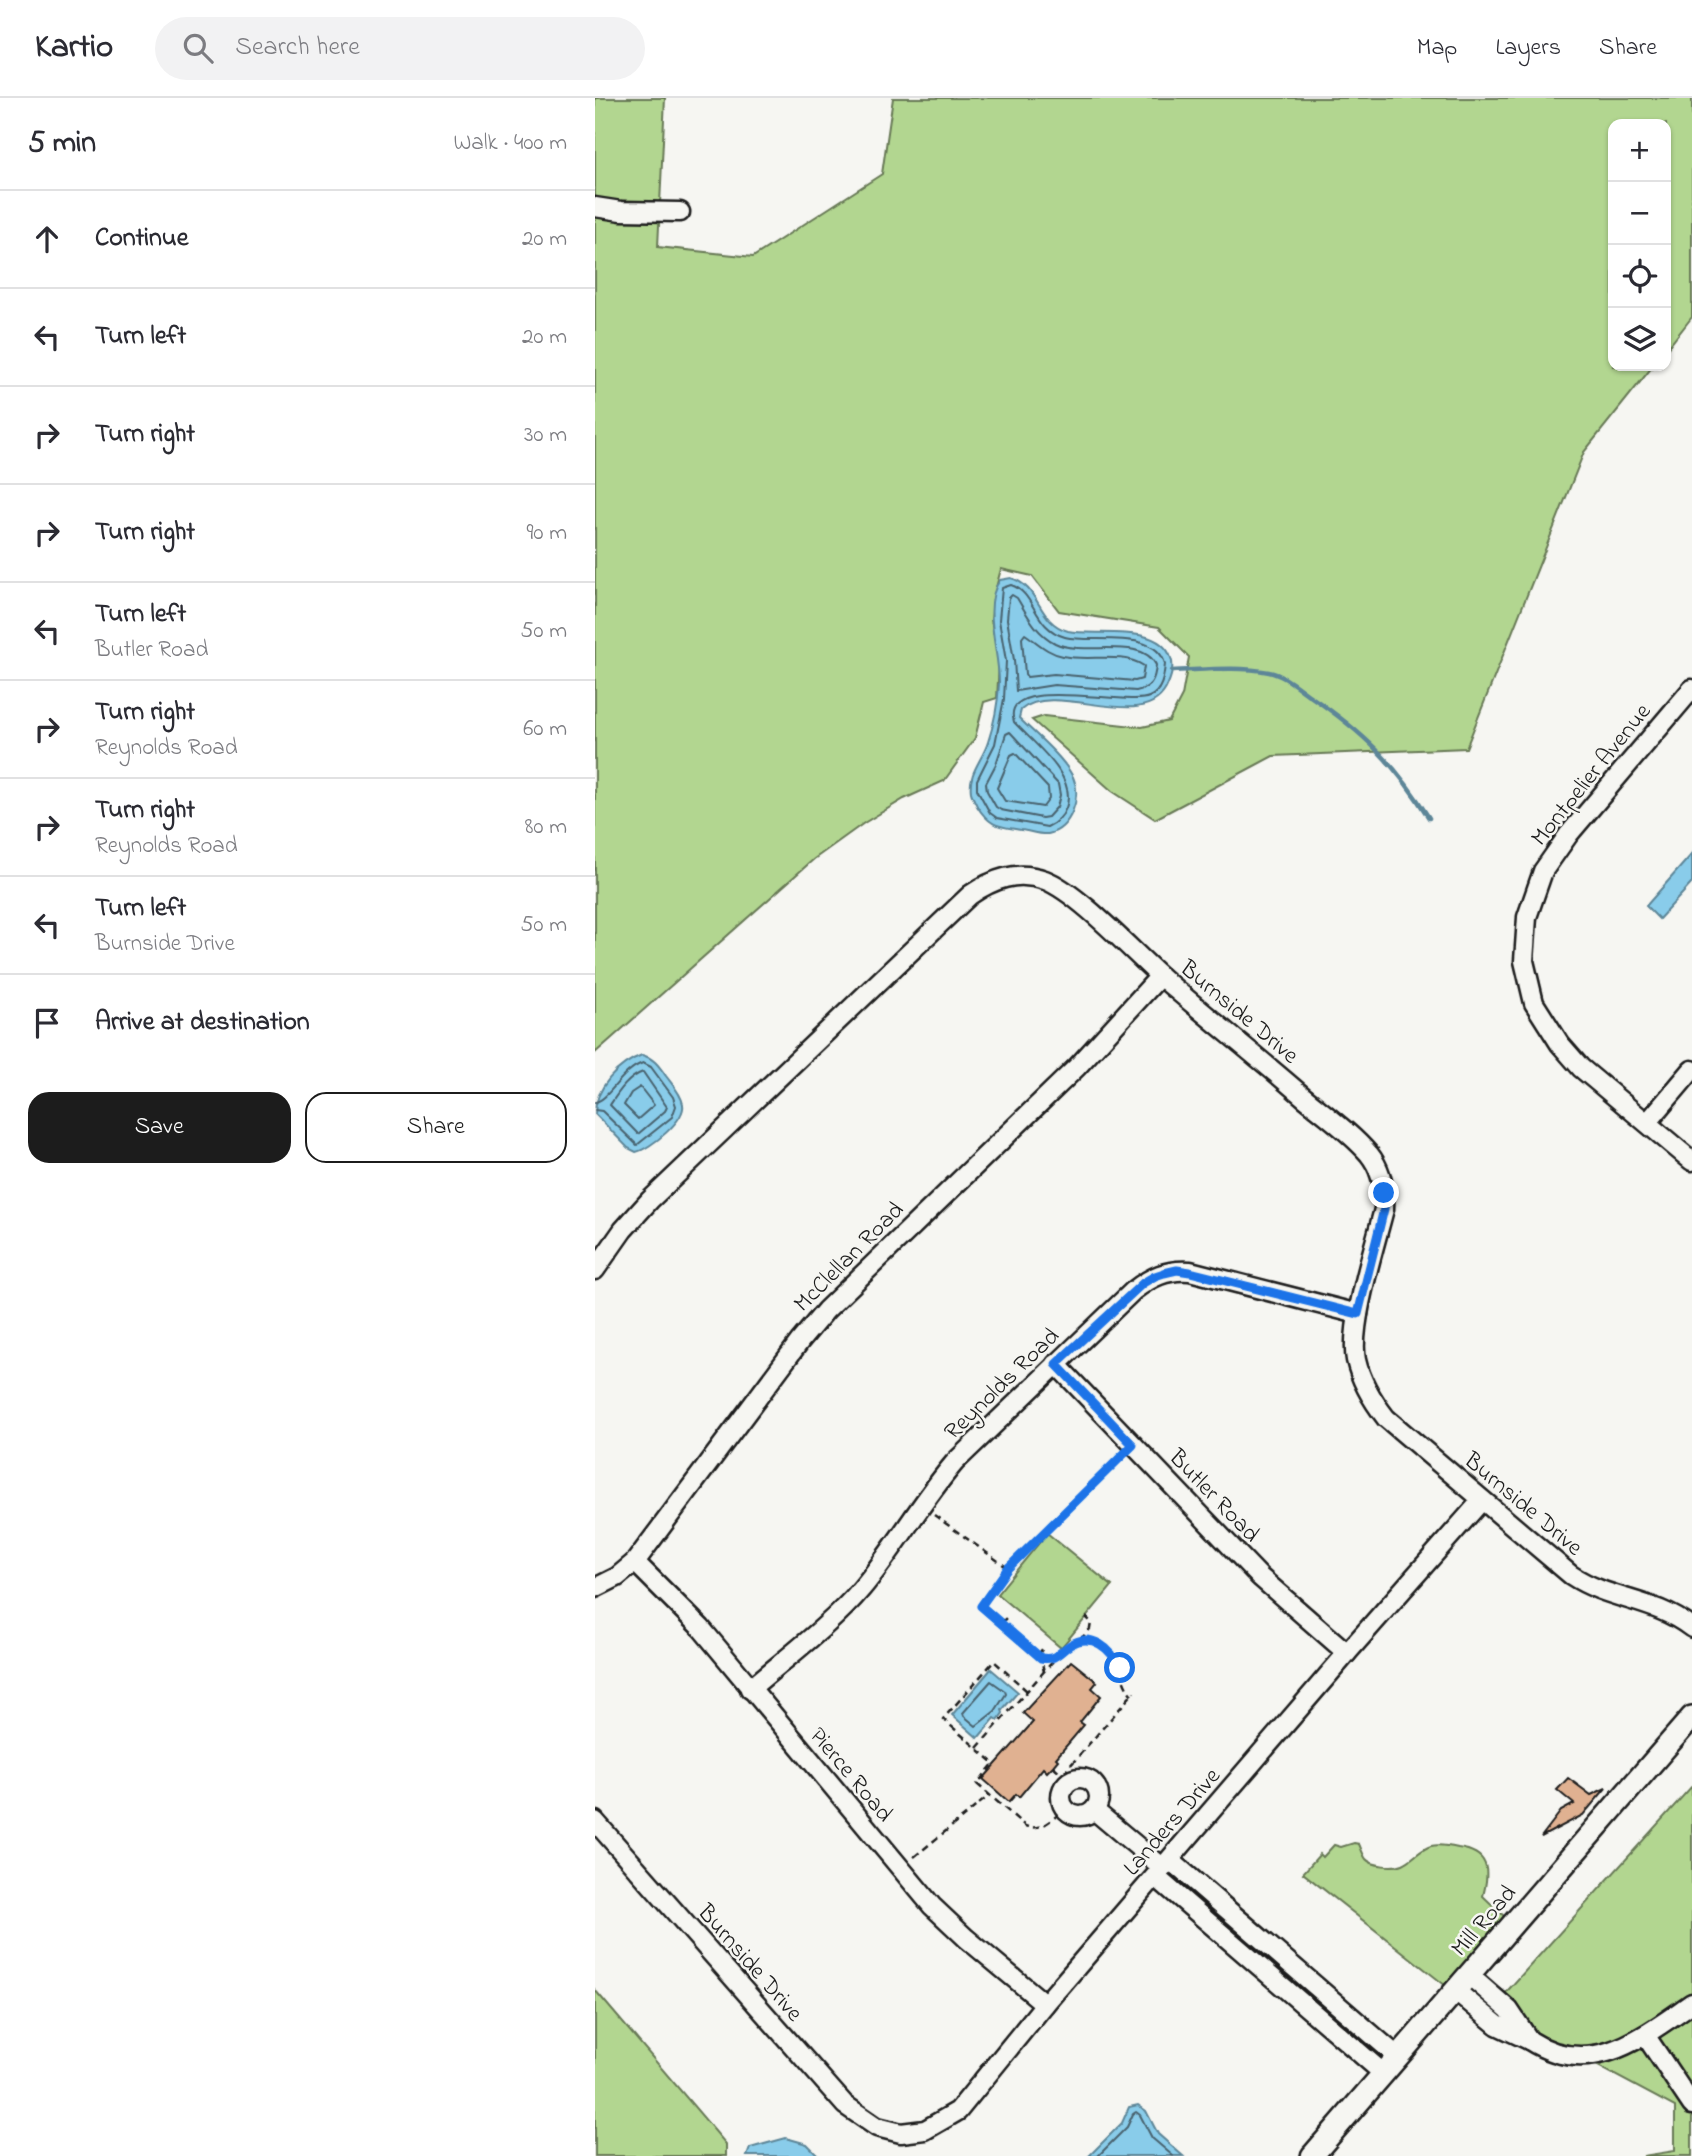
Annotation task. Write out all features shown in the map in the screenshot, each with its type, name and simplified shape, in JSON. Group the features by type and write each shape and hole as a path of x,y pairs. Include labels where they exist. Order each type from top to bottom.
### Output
{"street":[{"path":"595,207 621,211 680,212"},
{"name":"Montpelier Avenue","path":"1692,689 1569,834 1543,872 1527,918 1524,961 1535,1003 1560,1044 1581,1068 1692,1161"},
{"name":"Burnside Drive","path":"595,1270 623,1230 650,1200 970,895 990,882 1013,875 1037,878 1057,885 1370,1155 1376,1165 1384,1193 1384,1209 1358,1314 1355,1357 1370,1396 1386,1418 1584,1584 1665,1610 1692,1628"},
{"name":"McClellan Road","path":"595,1588 627,1570 635,1562 800,1340 826,1310 1077,1067 1160,976"},
{"path":"1648,1122 1692,1070"},
{"name":"Reynolds Road","path":"750,1689 862,1588 955,1462 1133,1291 1155,1276 1177,1270 1190,1272 1358,1314"},
{"name":"Butler Road","path":"1056,1364 1260,1577 1347,1653"},
{"name":"Landers Drive","path":"877,2127 913,2133 925,2130 958,2111 1045,2004 1482,1500"},
{"name":"Pierce Road","path":"635,1562 701,1628 932,1906 1045,2004"},
{"name":"Mill Road","path":"1312,2156 1692,1717"},
{"path":"1066,1778 1082,1778 1093,1782 1099,1793 1094,1810 1083,1816 1070,1813 1065,1808 1061,1796 1066,1778"},
{"path":"1094,1810 1398,2057"},
{"name":"Burnside Drive","path":"595,1821 845,2105 877,2127"},
{"path":"1163,1868 1384,2074"},
{"path":"1462,1983 1497,2025 1551,2051 1588,2056 1614,2051 1645,2035 1692,2003"},
{"path":"1645,2035 1692,2105"}],"path":[{"path":"1044,1672 1040,1656 981,1606 1008,1568 1133,1445"},
{"path":"921,1506 1008,1568"},
{"path":"1002,1623 1007,1617"},
{"path":"978,1748 1057,1657 1080,1640 1091,1627 1091,1622 1086,1617"},
{"path":"1053,1766 1066,1778 1133,1693 1123,1683 1117,1661 1108,1649 1093,1641 1080,1640"},
{"path":"1040,1656 1044,1648"},
{"path":"1040,1656 1057,1657"},
{"path":"1027,1691 994,1661 943,1719 994,1763 977,1784 1029,1828 1043,1826 1065,1808"},
{"path":"899,1868 990,1795"}],"green space":[{"path":"595,98 665,98 658,247 753,257 882,174 893,98 1692,98 1692,317 1671,344 1671,119 1608,119 1608,371 1649,371 1584,452 1466,748 1273,756 1155,819 1112,791 1032,720 1044,716 1142,727 1169,721 1182,696 1189,657 1159,627 1059,611 1032,576 1001,569 991,620 999,662 997,698 984,702 975,738 944,781 904,799 864,823 814,859 595,1053"},
{"path":"1047,1533 1112,1586 1061,1648 997,1594"},
{"path":"1692,1786 1692,2156 1643,2156 1675,2151 1675,2107 1491,2009"},
{"path":"1359,1844 1369,1861 1383,1866 1403,1864 1434,1845 1468,1850 1485,1864 1483,1896 1506,1918 1446,1986 1303,1873 1320,1854 1323,1857 1334,1845 1341,1847"},
{"path":"595,1990 726,2144 726,2156 595,2156"}],"water":[{"path":"1011,578 1028,589 1050,621 1058,627 1068,631 1125,633 1154,639 1164,647 1172,661 1168,684 1157,699 1142,706 1122,707 1056,700 1037,702 1021,710 1019,718 1063,762 1075,785 1075,803 1068,819 1063,826 1048,834 1007,828 991,822 977,806 971,792 974,772 988,742 998,699 999,672 992,603 1000,580"},
{"path":"1692,854 1692,883 1659,919 1646,906"},
{"path":"642,1055 658,1066 678,1092 683,1104 679,1118 666,1133 636,1152 628,1148 595,1114 599,1095 610,1078 625,1064"},
{"path":"991,1669 1018,1692 1002,1710 998,1720 995,1718 978,1738 952,1715"},
{"path":"1138,2105 1146,2111 1158,2134 1183,2156 1089,2156 1122,2123 1129,2107"},
{"path":"786,2138 807,2144 819,2156 747,2156 750,2148"}],"building":[{"path":"1071,1661 1097,1682 1092,1688 1101,1696 1080,1722 1084,1725 1056,1758 1058,1760 1053,1766 1047,1772 1043,1768 1019,1797 1016,1794 1009,1802 983,1779 1033,1722 1023,1713"},
{"path":"1568,1778 1591,1795 1606,1788 1583,1815 1541,1837 1561,1811 1574,1804 1557,1790"}],"waterway":[{"path":"1172,671 1245,669 1269,672 1285,679 1329,709 1377,750 1404,781 1429,818"}],"route":[{"path":"1120,1668 1108,1649 1089,1640 1073,1643 1057,1657 1041,1658 981,1606 1008,1568 1133,1445 1056,1364 1133,1291 1155,1276 1177,1270 1358,1314 1384,1209 1384,1193"}]}
